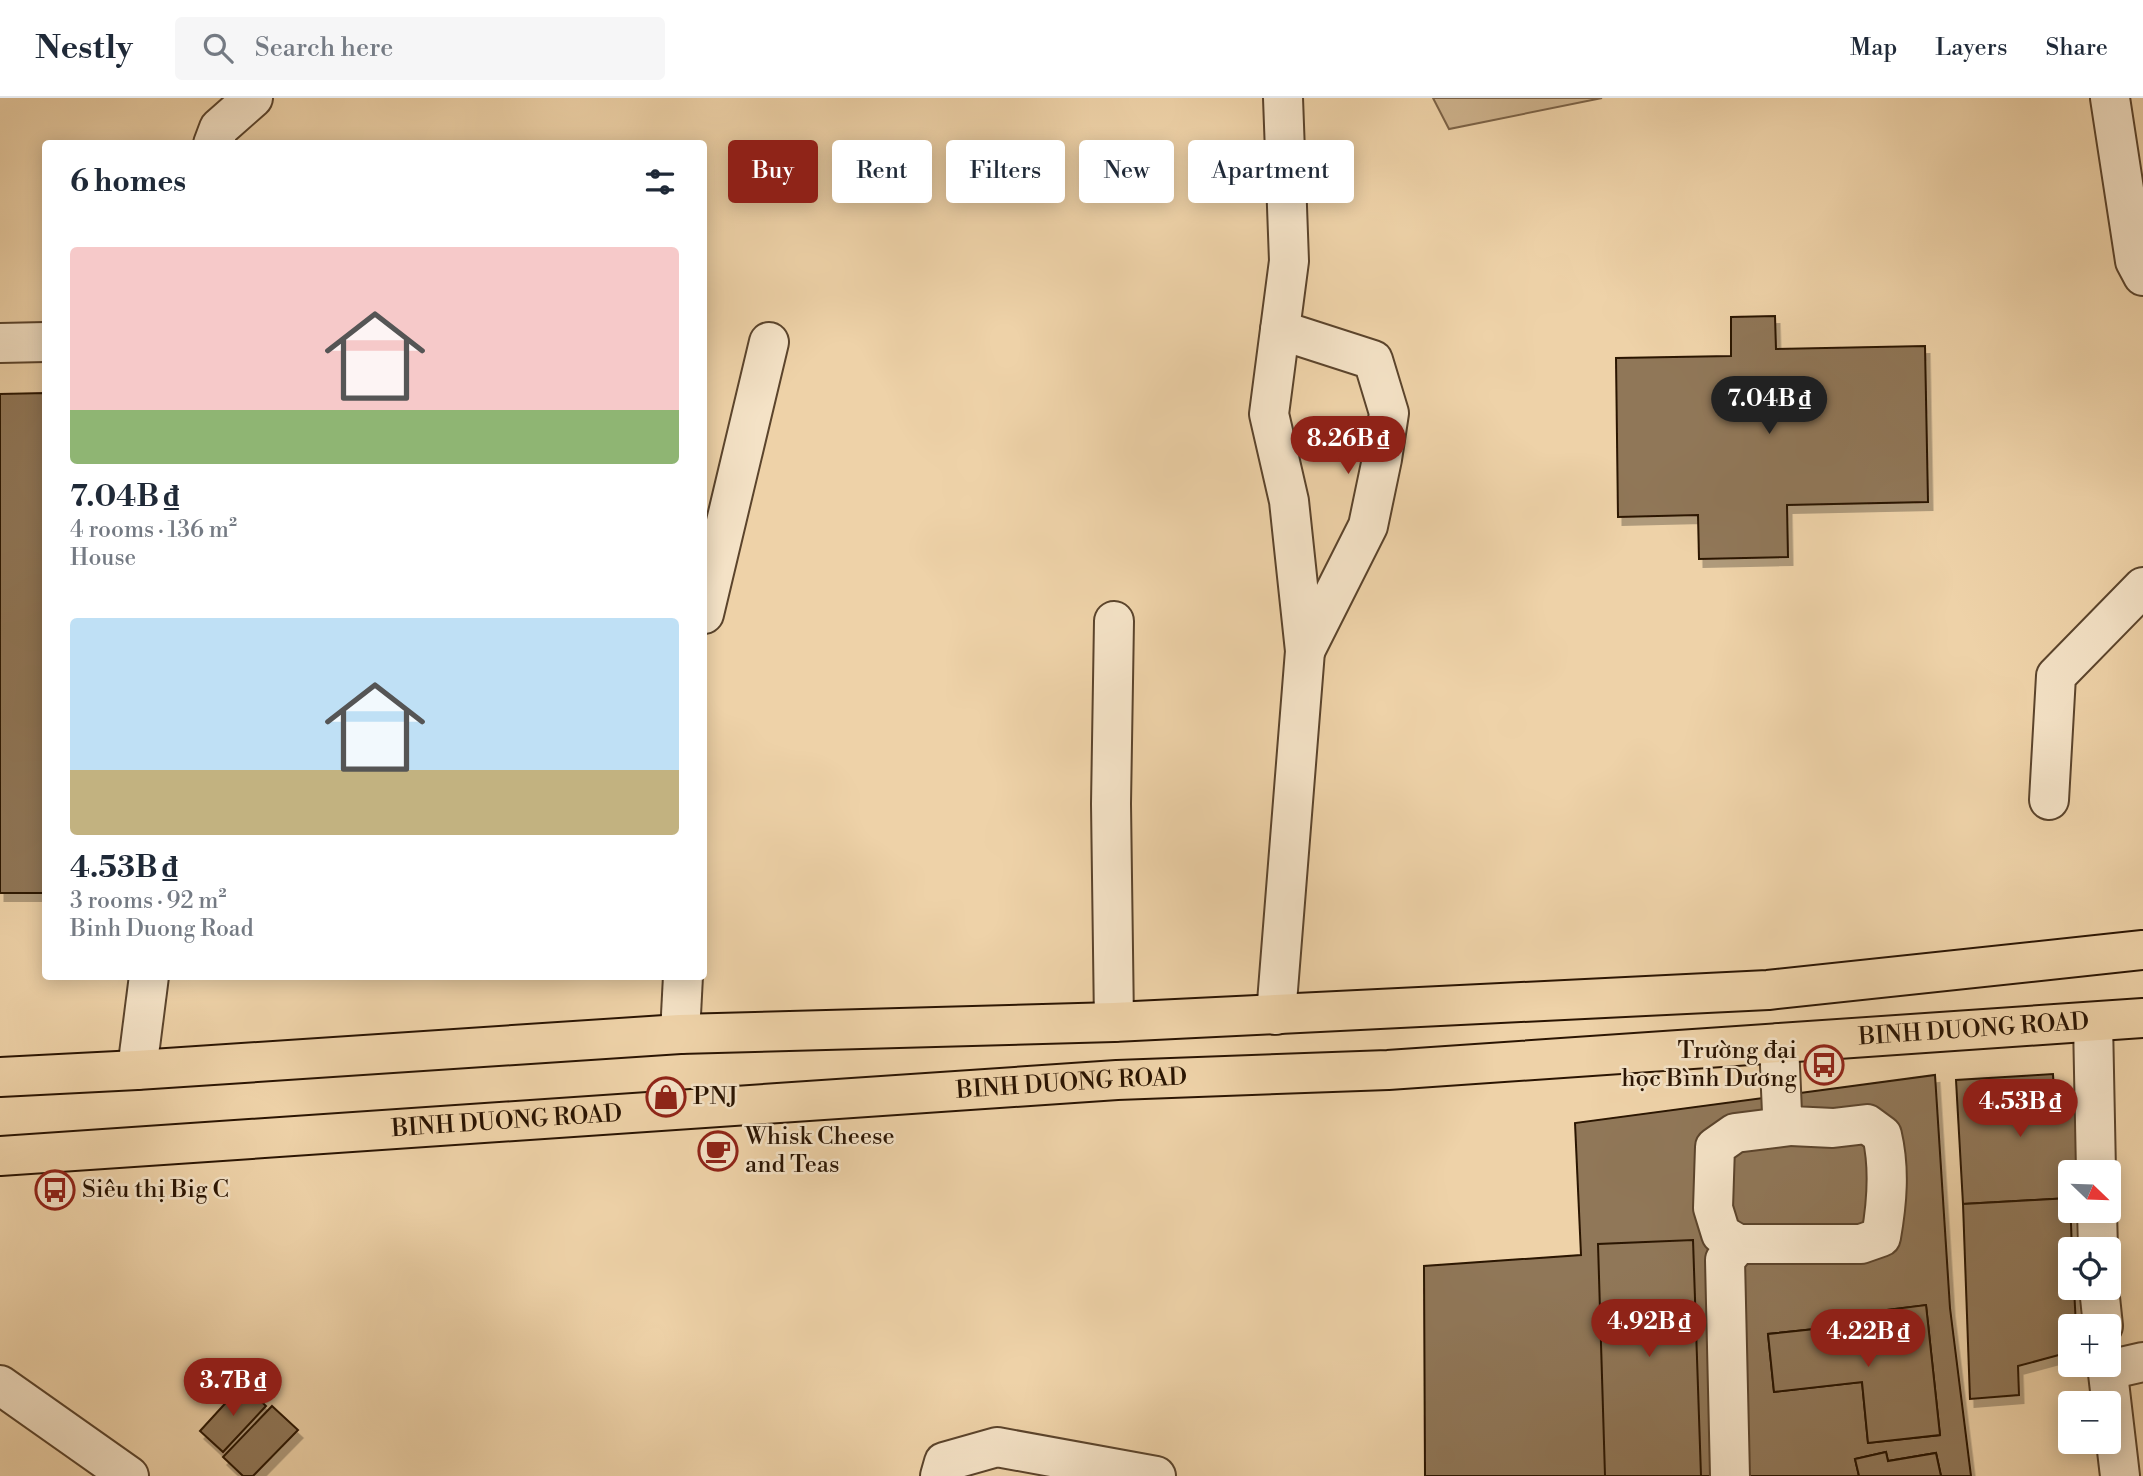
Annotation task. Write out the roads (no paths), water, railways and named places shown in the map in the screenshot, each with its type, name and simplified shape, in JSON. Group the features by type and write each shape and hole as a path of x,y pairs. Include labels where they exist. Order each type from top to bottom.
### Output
{"highway":[{"path":"0,1077 680,1034 1114,1022 1768,990 2143,950"},
{"name":"BINH DUONG ROAD","path":"0,1156 1104,1081 1388,1070 2143,1018"}],"street":[{"path":"214,140 219,128 253,98"},
{"path":"1276,1014 1305,651 1289,501 1269,414 1289,261 1283,98"},
{"path":"2110,98 2135,261 2143,276"},
{"path":"1280,330 1373,360 1389,413 1368,526 1305,651"},
{"path":"0,343 42,342"},
{"path":"707,601 769,342"},
{"path":"2049,800 2056,676 2143,587"},
{"path":"1114,621 1111,804 1114,1022"},
{"path":"137,1070 148,980"},
{"path":"680,1034 683,980"},
{"path":"2093,1022 2096,1160"},
{"path":"1779,1043 1782,1113 1791,1126"},
{"path":"1867,1124 1882,1135 1887,1157 1881,1237 1861,1244 1738,1244 1721,1234 1713,1208 1715,1147 1735,1133 1791,1126 1833,1128 1867,1124"},
{"path":"1730,1476 1725,1260 1738,1244"},
{"path":"2119,1377 2120,1476"},
{"path":"0,1385 129,1476"},
{"path":"940,1476 944,1462 997,1447 1156,1476"}],"place":[{"name":"Trường đại học Bình Dương","path":"1824,1065"},
{"name":"PNJ","path":"666,1097"},
{"name":"Whisk Cheese and Teas","path":"718,1151"},
{"name":"Siêu thị Big C","path":"55,1190"}]}
